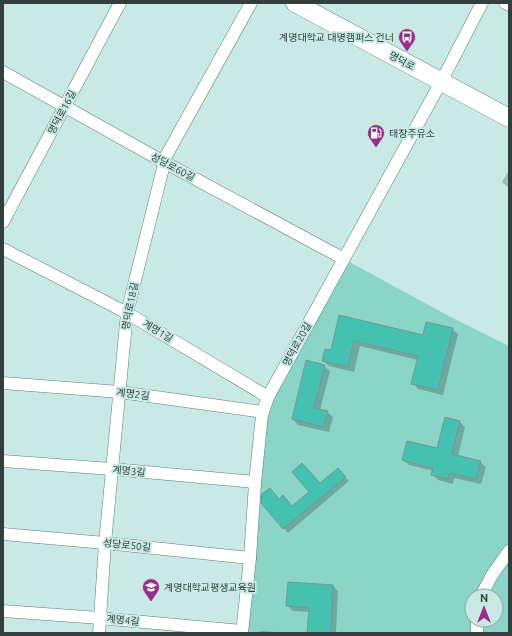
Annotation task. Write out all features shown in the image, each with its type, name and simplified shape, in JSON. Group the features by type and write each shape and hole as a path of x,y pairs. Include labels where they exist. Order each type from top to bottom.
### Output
{"main road":[{"name":"명덕로","path":"296,3 509,118"}],"street":[{"name":"명덕로16길","path":"3,222 120,3"},
{"name":"명덕로18길","path":"99,633 105,542 127,313 166,156 251,3"},
{"name":"명덕로20길","path":"242,632 250,558 255,482 262,412 268,397 441,82 482,3"},
{"path":"505,3 509,5"},
{"name":"성당로60길","path":"3,72 164,162 344,259"},
{"name":"계명1길","path":"3,249 127,313 268,397"},
{"name":"계명2길","path":"3,383 120,392 262,412"},
{"name":"계명3길","path":"3,461 255,482"},
{"name":"성당로50길","path":"3,534 105,542 250,558"},
{"path":"485,588 492,575 509,551"},
{"name":"계명4길","path":"3,611 100,618 242,632"}],"green space":[{"path":"344,259 445,314 509,346 509,633 242,633 263,412"}],"building":[{"path":"339,315 423,335 426,322 453,328 438,390 411,384 418,356 354,341 348,367 322,361 325,349 331,350"},
{"path":"306,360 325,365 314,408 328,411 324,427 292,419"},
{"path":"445,417 460,421 452,454 481,461 476,479 449,473 448,479 431,475 433,468 402,460 407,441 437,448"},
{"path":"302,463 320,483 338,468 346,477 283,529 261,503 262,494 270,488 279,499 283,495 292,506 309,492 292,472"},
{"path":"288,582 333,585 331,633 307,633 309,608 286,606"}],"place":[{"name":"계명대학교 대명캠퍼스 건너","path":"407,52"},
{"name":"태창주유소","path":"376,148"},
{"name":"계명대학교평생교육원","path":"151,602"}]}
